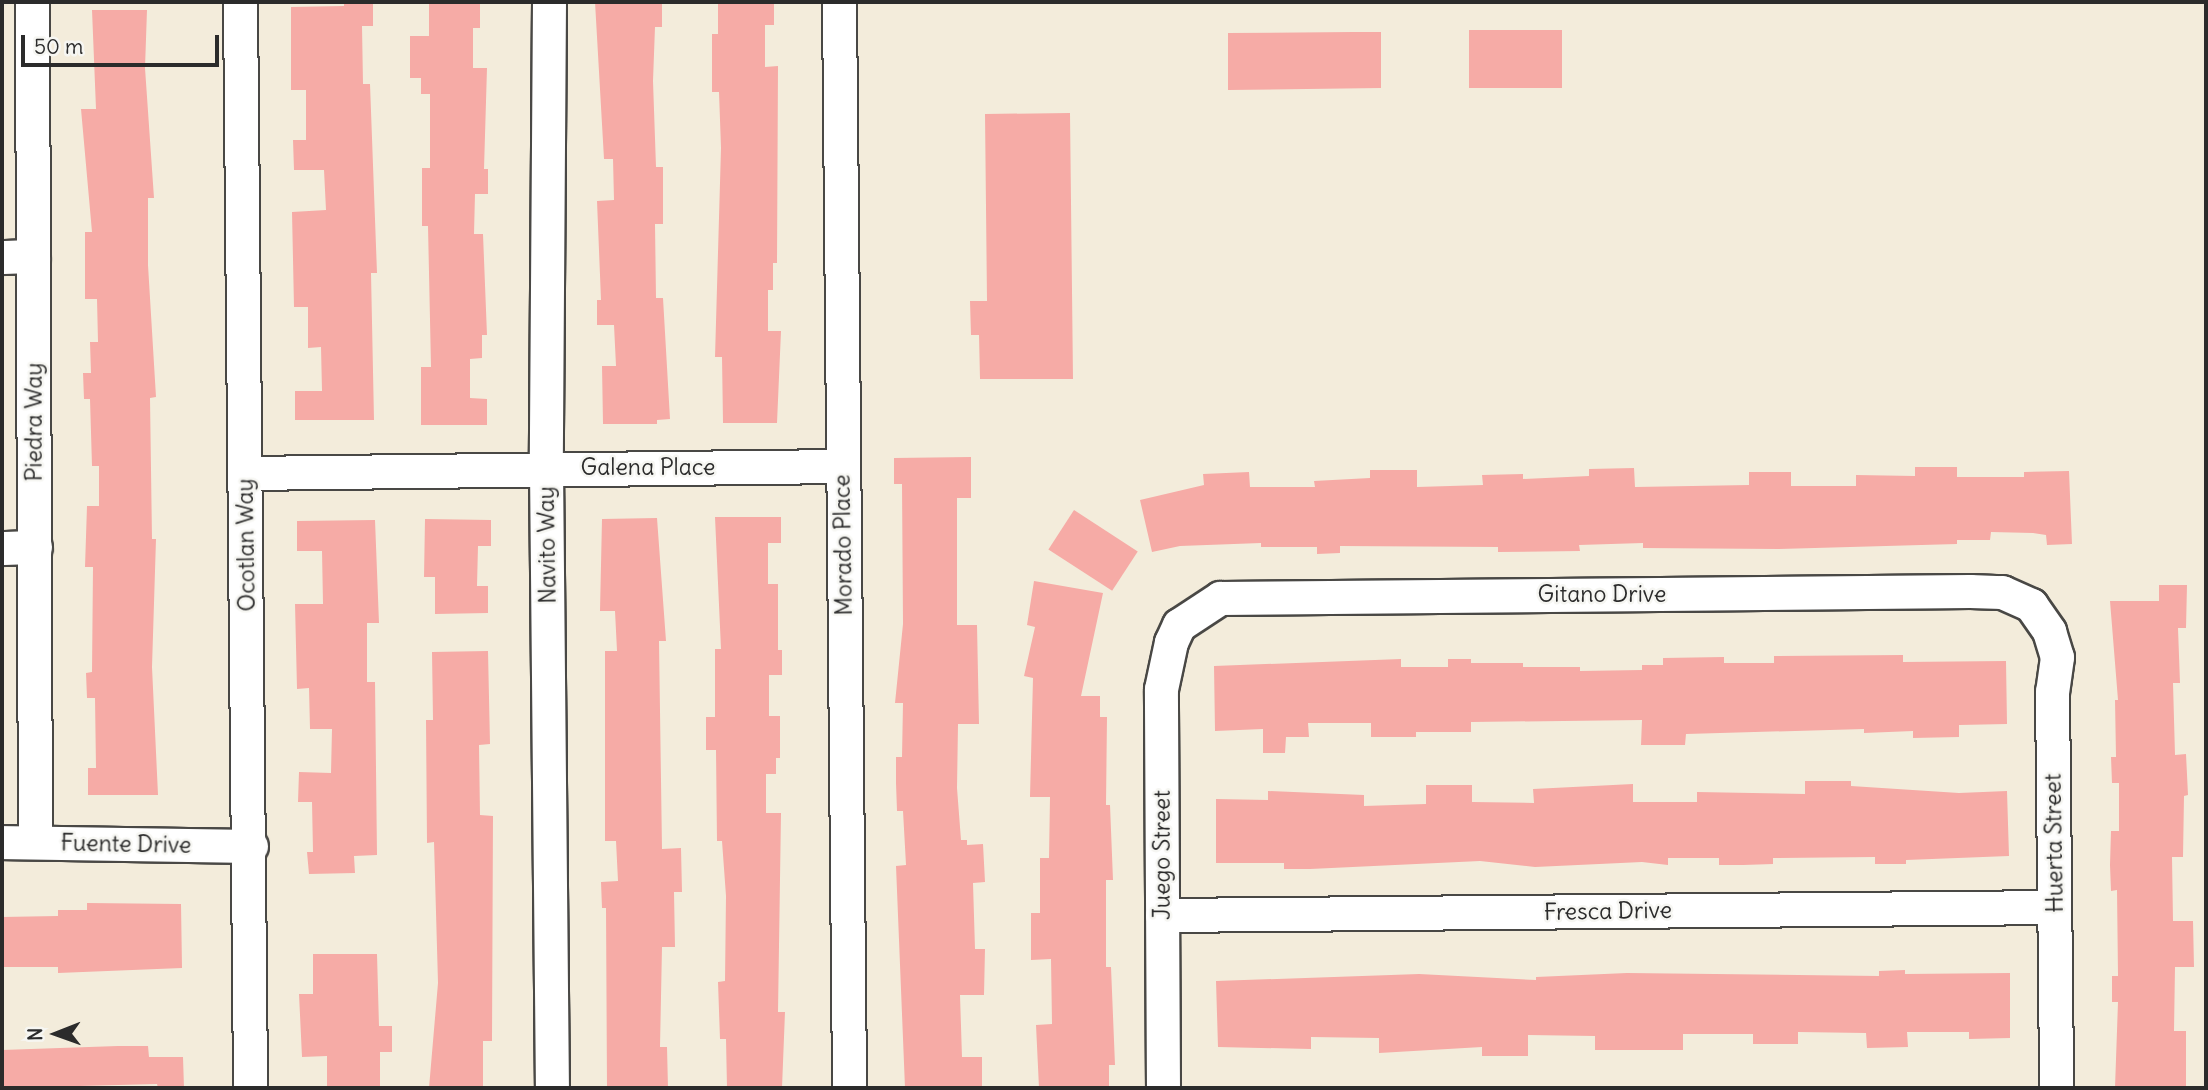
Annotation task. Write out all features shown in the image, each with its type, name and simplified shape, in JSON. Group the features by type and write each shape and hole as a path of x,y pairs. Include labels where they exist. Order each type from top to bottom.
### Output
{"street":[{"name":"Piedra Way","path":"32,2 18,256 35,547 35,841"},
{"name":"Ocotlan Way","path":"240,2 244,472 251,846 250,1088"},
{"name":"Navito Way","path":"549,2 547,468 552,1088"},
{"name":"Morado Place","path":"839,2 849,1088"},
{"name":"Galena Place","path":"244,472 842,466"},
{"path":"2,548 35,547"},
{"name":"Gitano Drive","path":"1180,625 1220,598 2002,592 2031,605"},
{"name":"Huerta Street","path":"2031,605 2049,631 2057,657 2052,691 2056,1088"},
{"name":"Juego Street","path":"1163,1088 1161,689 1171,642 1180,625"},
{"name":"Fuente Drive","path":"2,842 251,846"},
{"name":"Fresca Drive","path":"1162,915 2054,907"}],"building":[{"path":"344,2 373,2 373,26 362,26 363,84 370,84 377,273 371,273 374,420 295,420 295,391 322,391 321,347 308,348 308,307 294,307 292,212 326,210 324,170 294,170 293,140 306,140 306,90 291,90 291,7 344,6"},
{"path":"429,2 480,2 480,28 473,28 473,68 487,68 484,169 488,169 488,194 475,194 474,234 483,234 487,335 482,335 482,358 470,359 470,398 487,399 487,425 421,425 421,367 431,367 428,226 422,226 422,168 430,168 430,94 421,94 421,78 410,78 410,36 429,36"},
{"path":"595,2 662,2 662,27 655,27 653,81 656,167 663,167 663,224 655,224 656,298 663,298 670,419 657,420 657,424 603,424 602,366 616,366 614,325 597,325 597,300 601,300 597,201 614,200 613,159 604,159"},
{"path":"718,2 774,2 774,25 765,25 765,67 778,66 777,263 773,263 773,290 768,290 768,331 781,331 777,423 723,423 722,357 715,357 721,148 719,92 712,92 712,34 718,34"},
{"path":"92,10 147,10 145,68 154,198 148,198 148,265 156,397 150,398 152,539 156,539 152,667 158,795 88,795 88,768 96,768 95,698 87,698 86,673 92,672 93,567 85,567 87,506 99,506 99,466 92,466 90,399 84,399 83,373 91,373 90,342 98,342 97,299 85,299 85,232 92,232 81,109 96,109"},
{"path":"1469,30 1562,30 1562,88 1469,88"},
{"path":"1381,32 1381,88 1228,90 1228,33"},
{"path":"1070,113 1073,379 980,379 979,335 971,335 970,301 987,301 985,114"},
{"path":"971,457 971,498 957,498 957,625 977,625 979,724 958,724 957,788 961,840 967,840 967,845 983,844 985,882 973,883 975,949 985,949 984,995 960,995 962,1057 982,1057 982,1088 905,1088 896,866 906,865 903,811 897,811 896,783 896,757 902,757 903,703 895,703 903,624 902,484 894,484 894,458"},
{"path":"1915,467 1957,467 1957,477 2024,477 2024,472 2069,471 2072,544 2047,545 2046,535 2033,533 1991,532 1990,540 1957,540 1957,544 1779,549 1643,548 1643,543 1579,545 1580,551 1498,552 1498,547 1340,546 1340,553 1317,554 1317,547 1261,547 1261,543 1180,546 1152,552 1140,500 1204,485 1203,474 1249,472 1250,487 1315,487 1314,481 1370,478 1370,470 1417,470 1417,487 1483,485 1482,475 1523,474 1523,479 1589,476 1589,469 1634,468 1635,487 1749,485 1749,472 1791,472 1791,486 1856,486 1856,475 1915,476"},
{"path":"1074,510 1138,551 1112,591 1048,549"},
{"path":"715,517 781,517 781,543 768,543 768,584 778,584 778,650 782,650 782,675 769,675 769,716 780,716 780,758 776,758 776,774 766,774 766,813 781,813 778,1012 785,1012 782,1088 727,1088 726,1039 720,1039 718,982 725,981 726,896 722,841 717,841 716,750 706,750 706,717 715,717 715,649 721,649"},
{"path":"657,518 666,641 659,641 662,849 681,848 682,892 674,892 675,947 662,947 660,1047 667,1047 668,1088 607,1088 606,908 602,908 601,882 618,881 616,841 605,841 605,651 617,651 615,611 600,611 602,519"},
{"path":"425,519 491,520 491,546 478,546 477,586 488,586 488,613 435,614 435,577 424,577"},
{"path":"375,520 379,623 367,623 367,682 375,682 377,855 354,856 355,873 309,874 307,852 313,852 312,802 298,802 299,772 331,773 332,729 310,729 309,688 297,689 295,604 323,604 322,551 297,551 297,521"},
{"path":"1034,581 1103,593 1081,696 1100,696 1100,717 1107,717 1106,805 1110,805 1113,880 1106,880 1106,967 1111,967 1115,1065 1109,1065 1109,1088 1039,1088 1036,1025 1052,1024 1051,959 1031,960 1031,913 1040,913 1040,858 1049,858 1050,797 1030,797 1033,678 1024,676 1035,627 1027,625"},
{"path":"2159,585 2187,585 2186,628 2178,628 2180,683 2173,683 2175,755 2186,754 2188,795 2184,796 2183,857 2172,857 2173,921 2193,921 2194,967 2175,967 2174,1031 2186,1031 2186,1088 2115,1088 2118,1002 2112,1002 2112,976 2118,976 2117,890 2111,891 2110,865 2111,831 2119,831 2119,783 2112,783 2111,757 2116,757 2115,700 2118,700 2110,601 2159,601"},
{"path":"488,651 490,744 479,745 480,815 493,816 492,1041 483,1041 483,1088 429,1088 438,983 434,842 427,843 426,720 433,720 432,652"},
{"path":"1903,655 1903,662 2006,661 2007,724 1959,725 1959,737 1913,738 1913,731 1864,733 1864,729 1686,734 1685,745 1641,745 1642,720 1471,722 1471,732 1416,732 1416,737 1371,737 1371,723 1308,723 1309,737 1286,737 1285,753 1263,753 1263,729 1215,731 1214,666 1401,659 1401,667 1448,667 1448,659 1471,659 1471,663 1523,663 1523,667 1580,667 1580,671 1642,670 1642,665 1663,665 1663,658 1724,657 1724,663 1774,663 1774,656"},
{"path":"1805,781 1851,781 1851,786 1959,793 2007,791 2009,856 1906,860 1906,864 1875,864 1875,857 1773,858 1773,864 1743,865 1719,865 1719,858 1668,858 1668,865 1642,862 1535,867 1480,861 1310,869 1284,869 1284,863 1216,863 1216,799 1268,800 1268,791 1364,795 1364,806 1426,804 1426,785 1472,785 1472,802 1534,803 1533,789 1633,784 1633,802 1697,802 1697,792 1805,794"},
{"path":"87,903 181,904 182,968 58,973 58,967 2,967 2,917 58,916 58,910 87,910"},
{"path":"313,954 377,954 379,1026 392,1026 392,1052 380,1052 380,1088 327,1088 327,1056 302,1057 299,994 313,994"},
{"path":"1905,970 1905,974 2010,973 2010,1038 1969,1039 1969,1032 1907,1032 1908,1047 1867,1048 1866,1033 1798,1032 1798,1044 1753,1044 1753,1034 1683,1034 1683,1050 1595,1050 1595,1036 1528,1035 1528,1056 1482,1056 1482,1047 1379,1053 1379,1038 1311,1037 1311,1049 1218,1047 1216,981 1419,974 1536,980 1536,977 1627,973 1879,976 1879,971"},
{"path":"148,1046 149,1057 183,1057 184,1088 158,1088 157,1084 2,1088 2,1050"}]}
